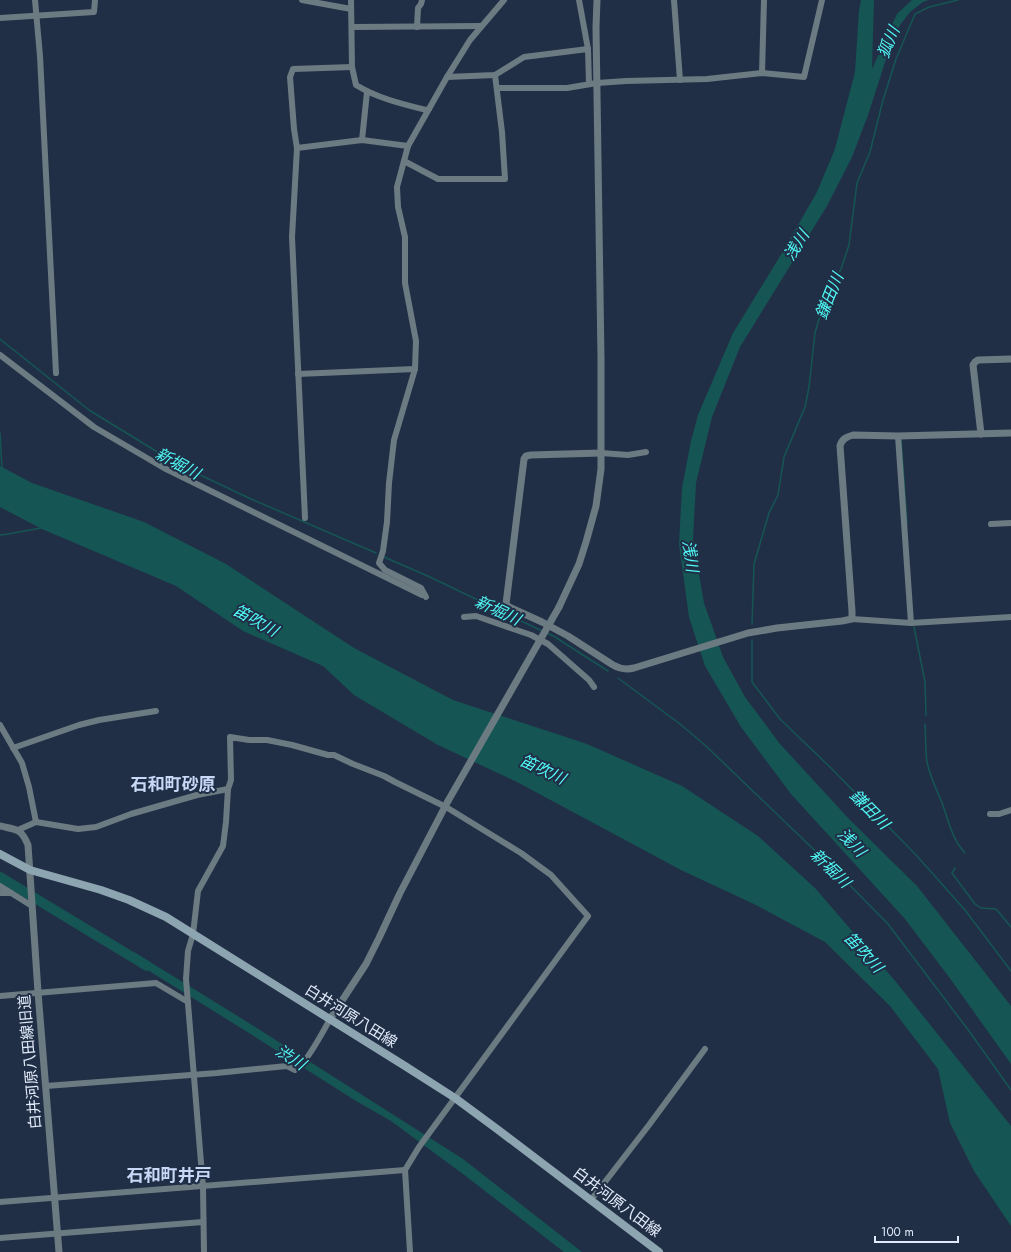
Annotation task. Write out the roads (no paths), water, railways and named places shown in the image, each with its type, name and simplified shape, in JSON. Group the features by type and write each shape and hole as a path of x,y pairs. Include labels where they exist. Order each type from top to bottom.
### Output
{"main road":[{"name":"白井河原八田線","path":"0,854 30,870 101,890 129,900 166,917 455,1098 497,1128 659,1252"}],"street":[{"path":"36,0 56,373"},
{"path":"0,18 94,12 95,0"},
{"path":"302,0 351,9"},
{"path":"351,0 352,67 356,85 367,92 396,102 429,110"},
{"path":"417,26 418,8 422,0"},
{"path":"0,355 94,427 164,468 424,596 421,588 385,570 379,563 383,551 387,522 388,483 394,440 415,368 416,341 405,283 405,237 398,207 397,187 408,146 447,77 470,40 504,0"},
{"path":"579,0 588,49 589,84"},
{"path":"46,1086 287,1066 295,1070 299,1069 366,964 400,893 447,804 559,607 579,564 596,506 599,487 601,453 596,27 597,0"},
{"path":"674,0 680,80"},
{"path":"762,73 764,0"},
{"path":"497,88 567,88 597,83 707,79 762,73 804,77 822,0"},
{"path":"352,27 481,26"},
{"path":"447,77 495,75 524,58 588,49"},
{"path":"305,518 292,237 297,148 290,77 293,69 352,67"},
{"path":"404,161 438,179 505,179 502,132 495,75"},
{"path":"362,140 367,92"},
{"path":"297,148 362,140 408,146"},
{"path":"981,434 973,365 978,360 1011,359"},
{"path":"298,374 415,368"},
{"path":"852,618 840,446 844,438 852,435 898,436 1011,433"},
{"path":"898,436 911,623"},
{"path":"646,452 628,455 601,453 531,455 526,456 524,459 506,604 509,607 568,636 619,668 634,668 720,641 760,631 842,621 852,618 911,623 1011,617"},
{"path":"991,524 1011,523"},
{"path":"464,617 476,616 531,635 548,644 589,680 594,687"},
{"path":"13,748 79,725 99,720 156,711"},
{"path":"0,725 22,763 29,787 36,822"},
{"path":"204,1252 202,1187 186,979 188,950 193,934 198,891 223,846 230,780 230,737 249,740 267,740 292,745 328,756 334,755 447,804 545,870 588,916 419,1147 405,1170 410,1252"},
{"path":"0,826 18,830 36,822 78,829 96,827 126,815 197,795 228,789"},
{"path":"990,814 999,814 1011,810"},
{"name":"白井河原八田線旧道","path":"18,830 24,835 28,845 59,1252"},
{"path":"0,886 32,904"},
{"path":"0,893 11,892"},
{"path":"0,996 156,983 187,1000"},
{"path":"590,1200 649,1125 705,1049"},
{"path":"0,1202 405,1170"},
{"path":"0,1238 203,1222"}],"water":[{"path":"861,0 874,0 872,69 897,14 912,0 929,0 923,2 910,12 900,25 886,59 868,115 852,157 827,206 740,347 712,417 696,483 693,539 704,603 723,657 745,697 780,744 850,820 917,886 1011,1006 1011,1064 949,977 905,919 791,794 741,727 705,666 689,617 679,544 682,488 691,441 698,415 733,333 817,192 835,149 855,72"},
{"name":"笛吹川","path":"0,466 32,483 144,522 226,564 354,648 453,700 587,744 682,786 758,836 815,888 896,982 1011,1126 1011,1226 974,1171 950,1123 938,1069 890,1006 825,942 756,905 681,870 517,782 438,745 354,695 323,666 243,631 176,586 42,529 0,507"},
{"path":"134,952 463,1159 582,1252 564,1252 463,1174 391,1121 356,1101 138,964"}],"waterway":[{"name":"鎌田川","path":"752,624 754,564 769,513 778,495 784,457 805,407 809,387 815,333 824,301 841,269 849,245 857,183 870,152 883,100 896,59 915,14 929,7 958,0"},
{"name":"新堀川","path":"0,339 89,410 177,464 251,499 376,553"},
{"path":"0,433 2,469"},
{"path":"901,438 907,523"},
{"path":"0,535 41,528"},
{"name":"新堀川","path":"384,557 430,577 542,631"},
{"path":"914,627 925,682 926,715"},
{"name":"新堀川","path":"547,633 608,671"},
{"name":"鎌田川","path":"752,640 752,682 780,719 832,769 917,856 965,910 1011,971"},
{"name":"新堀川","path":"618,678 680,724 706,746 833,868 888,924 969,1031 1011,1090"},
{"path":"925,724 926,757 930,772 950,828 956,841 965,853"},
{"path":"955,868 952,873 975,904 981,908 996,909 1011,927"},
{"name":"渋川","path":"0,877 147,966"}],"district":[{"name":"石和町砂原","path":"173,784"},
{"name":"石和町井戸","path":"169,1175"}],"water label":[{"name":"狐川","path":"888,42"},
{"name":"浅川","path":"796,245"},
{"name":"浅川","path":"691,556"},
{"name":"浅川","path":"852,842"}]}
